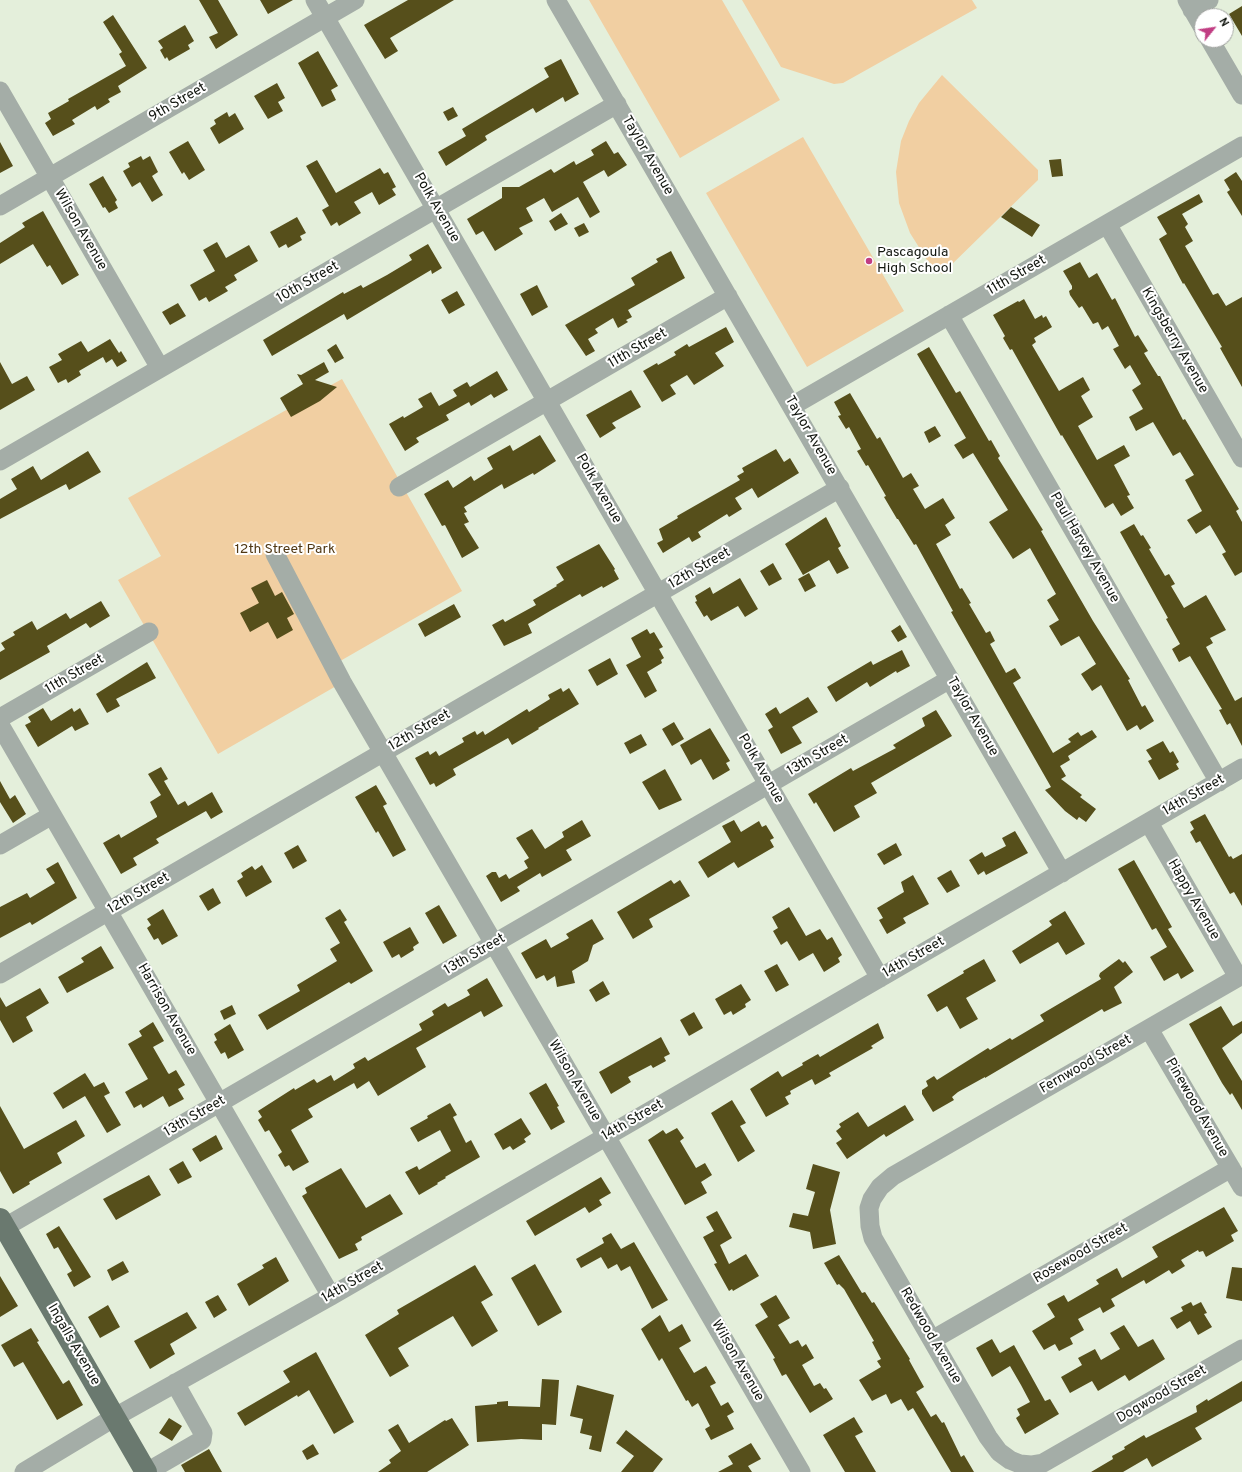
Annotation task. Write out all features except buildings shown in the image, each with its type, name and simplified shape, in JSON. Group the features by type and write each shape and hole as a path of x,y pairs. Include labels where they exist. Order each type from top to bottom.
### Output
{"main road":[{"name":"Ingalls Avenue","path":"2,1225 147,1472"}],"street":[{"name":"Polk Avenue","path":"315,0 770,785 880,978"},
{"name":"9th Street","path":"0,206 355,0"},
{"name":"Taylor Avenue","path":"556,0 1062,873"},
{"path":"1190,5 1209,0"},
{"path":"1215,48 1242,95"},
{"name":"Wilson Avenue","path":"0,91 160,368"},
{"name":"10th Street","path":"0,461 617,104"},
{"name":"11th Street","path":"792,406 1242,146"},
{"name":"Kingsberry Avenue","path":"1107,224 1242,458"},
{"name":"11th Street","path":"399,487 728,296"},
{"name":"Paul Harvey Avenue","path":"949,315 1219,782"},
{"name":"12th Street","path":"0,974 840,488"},
{"name":"Wilson Avenue","path":"275,554 342,682 382,753 802,1472"},
{"name":"11th Street","path":"0,718 149,632"},
{"name":"13th Street","path":"2,1225 220,1103 770,785 950,679"},
{"name":"Harrison Avenue","path":"0,724 331,1296"},
{"name":"14th Street","path":"24,1472 115,1417 331,1296 1242,768"},
{"path":"0,845 52,815"},
{"name":"Happy Avenue","path":"1149,823 1240,976"},
{"name":"Fernwood Street","path":"930,1155 1240,976"},
{"name":"Pinewood Avenue","path":"1149,1029 1242,1187"},
{"name":"Redwood Avenue","path":"930,1155 893,1176 880,1187 872,1199 869,1208 870,1226 873,1238 988,1437 999,1452 1010,1460 1020,1464 1031,1465 1043,1463 1081,1441"},
{"name":"Rosewood Street","path":"932,1340 1231,1168"},
{"name":"Dogwood Street","path":"1081,1441 1242,1349"},
{"path":"147,1472 202,1440 203,1432 175,1383"}],"green space":[{"path":"589,0 722,0 780,100 680,158"},
{"path":"742,0 972,0 977,8 843,83 834,84 781,67"},
{"path":"942,75 1038,170 1038,180 942,274 927,260 910,233 899,203 896,172 901,141 909,121 919,103"},
{"path":"803,137 904,311 807,367 706,193"},
{"name":"12th Street Park","path":"342,379 462,591 328,668 338,685 218,754 118,580 161,556 128,498"}],"place":[{"name":"Pascagoula High School","path":"869,261"}]}
